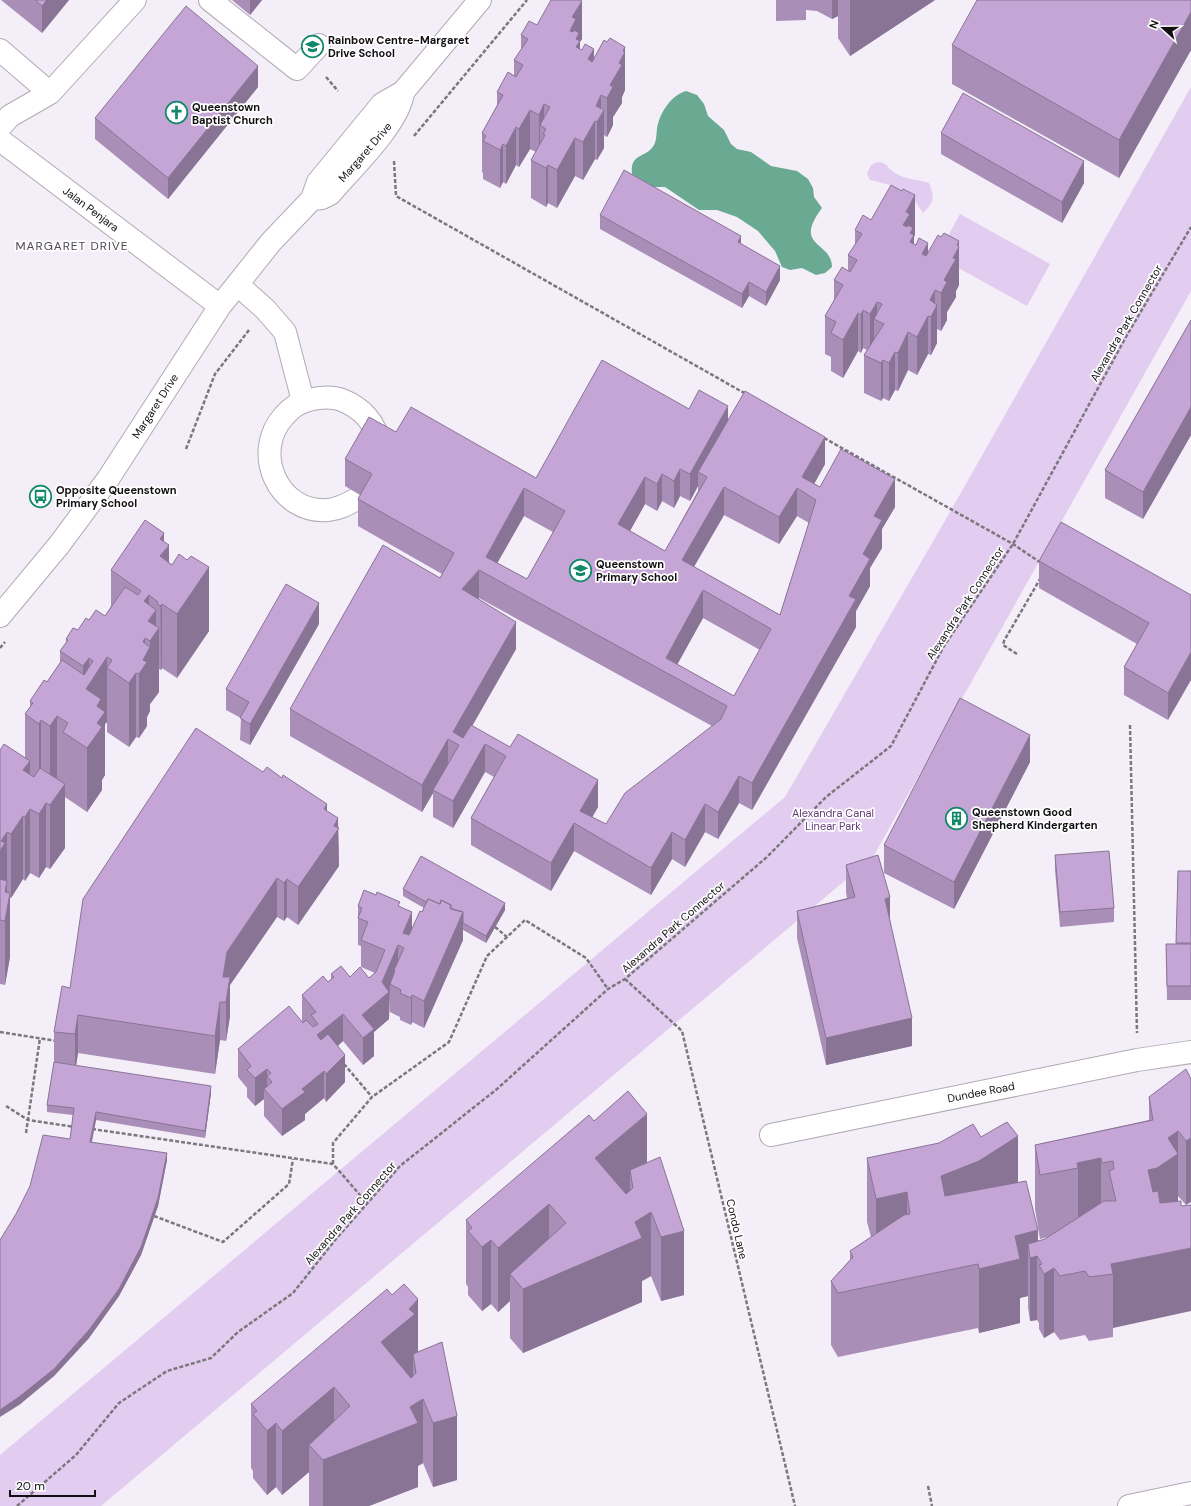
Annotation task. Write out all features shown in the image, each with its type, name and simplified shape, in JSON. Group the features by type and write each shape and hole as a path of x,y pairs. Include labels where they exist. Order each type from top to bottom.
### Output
{"street":[{"path":"0,127 10,116 50,93 135,0"},
{"path":"210,0 297,69 319,44"},
{"name":"Margaret Drive","path":"0,616 60,545 108,480 220,306 271,242 312,199 322,198 330,194 376,141 395,118 402,103 403,92 480,0"},
{"path":"0,50 50,93"},
{"name":"Jalan Penjara","path":"0,140 220,306"},
{"path":"238,285 265,309 285,332 303,401"},
{"path":"362,496 346,506 329,510 311,509 294,501 280,489 272,474 268,456 270,438 278,422 290,408 303,401 324,397 341,399 356,407 369,419 378,434 381,451"},
{"name":"Dundee Road","path":"771,1135 1137,1060 1191,1052"},
{"path":"1129,1506 1191,1493"}],"path":[{"path":"394,161 396,196 749,396"},
{"name":"Alexandra Park Connector","path":"17,1506 76,1454 119,1403 167,1371 210,1358 238,1332 293,1293 367,1203 400,1166 497,1089 608,989 625,979 767,857 826,797 891,746 944,646 1012,544 1127,334 1191,227"},
{"path":"186,449 216,374 265,309"},
{"path":"819,435 1012,544 1043,564 1045,567"},
{"path":"1016,654 1006,647 1004,641 1044,572"},
{"path":"1130,725 1137,1060"},
{"path":"367,1203 333,1164 333,1143 372,1098 449,1042 487,956 525,920 586,958 608,989"},
{"path":"495,927 507,936"},
{"name":"Condo Lane","path":"625,979 682,1031 795,1506"},
{"path":"0,1032 59,1041"},
{"path":"26,1133 40,1038"},
{"path":"343,1062 372,1098"},
{"path":"6,1106 28,1120 77,1127"},
{"path":"91,1129 333,1164"},
{"path":"154,1216 223,1242 289,1184 293,1159"},
{"path":"928,1486 932,1506"}],"green space":[{"name":"Alexandra Canal Linear Park","path":"1191,87 1191,291 873,857 101,1506 0,1506 0,1455 785,797 946,519"},
{"path":"878,162 888,166 899,175 929,183 933,196 931,203 923,213 918,205 901,190 887,184 870,180 867,174 871,165"},
{"path":"960,214 1050,264 1027,306 937,256"}],"shaded area":[{"path":"686,91 697,95 704,104 708,116 724,130 731,144 737,149 751,152 771,166 797,171 808,179 813,188 814,197 822,208 814,221 811,230 812,237 826,252 830,259 832,267 825,273 816,275 802,268 790,270 782,267 775,251 758,231 737,217 717,210 699,210 665,187 653,187 632,174 633,163 635,160 648,152 654,144 658,123 663,111 675,97"}],"building":[{"path":"35,0 47,0 42,6"},
{"path":"551,0 582,1 572,17 576,19 570,31 573,32 574,30 579,33 576,39 580,41 576,47 582,50 585,44 594,49 588,59 592,62 604,40 607,42 610,38 625,47 623,51 625,52 619,63 622,65 610,85 613,87 607,98 601,95 596,106 604,110 597,122 595,121 583,142 575,138 557,170 548,165 546,168 531,160 545,135 543,134 546,129 540,125 550,107 544,104 539,115 530,110 519,129 516,127 506,146 503,144 500,150 483,141 486,136 482,133 503,95 497,92 508,72 516,77 523,65 514,60 528,39 521,35 529,21 537,25"},
{"path":"977,0 1191,0 1191,12 1119,140 952,45"},
{"name":"Queenstown Baptist Church","path":"186,6 258,66 168,178 95,118"},
{"path":"963,93 1084,161 1062,202 941,133"},
{"path":"624,170 741,236 738,242 780,266 766,292 749,282 742,294 600,215"},
{"path":"891,185 902,191 903,189 915,195 906,212 910,214 903,225 907,227 908,225 913,228 910,233 914,235 910,242 916,245 919,238 928,243 922,254 926,256 938,235 941,237 944,233 959,241 957,245 959,247 953,258 956,259 944,280 947,282 941,293 935,290 930,300 937,305 931,317 928,316 917,337 908,332 898,353 895,352 889,363 883,360 881,363 864,355 884,324 874,319 882,304 877,302 870,314 863,310 861,315 858,313 843,340 831,333 836,322 825,316 843,285 834,280 842,267 850,272 857,260 848,255 862,234 855,230 863,215 871,220"},
{"path":"1191,320 1191,407 1143,492 1105,470"},
{"path":"602,360 689,409 699,390 728,406 690,474 680,469 674,481 662,474 657,484 645,477 618,524 665,551 707,477 698,472 745,391 825,437 802,477 820,487 841,449 895,479 874,516 882,520 863,554 870,559 849,596 856,599 752,783 739,776 718,812 705,804 685,840 672,832 651,868 574,823 551,863 471,818 506,756 485,744 453,801 433,790 459,745 448,739 422,785 290,709 383,545 440,578 454,553 358,499 372,474 345,459 369,417 396,432 411,407 536,478","holes":["724,487 779,517 797,488 816,500 780,615 682,560","524,488 565,511 527,579 486,557","479,570 727,706 721,719 625,793 606,824 580,811 598,780 518,734 510,747 471,725 463,738 453,732 516,622 462,589","703,590 771,629 734,696 666,658"]},
{"path":"145,520 164,533 160,539 169,545 160,556 172,565 179,554 187,560 191,556 209,567 177,614 162,604 161,606 157,604 158,602 149,595 144,601 156,610 148,621 159,628 150,641 145,638 143,642 150,647 143,660 147,662 139,674 136,673 129,683 107,668 112,660 107,657 86,689 101,699 97,706 105,712 97,723 102,727 87,748 63,732 68,723 57,716 50,726 41,720 39,724 25,714 33,703 30,701 44,680 47,682 62,660 84,675 93,661 89,658 83,666 60,651 68,640 66,639 73,628 78,630 86,618 89,620 96,610 105,616 125,587 138,595 141,591 111,570"},
{"path":"1061,522 1191,595 1191,652 1168,693 1124,667 1149,623 1039,561"},
{"path":"286,584 319,603 250,724 240,718 249,702 226,689"},
{"name":"Queenstown Good Shepherd Kindergarten","path":"960,698 1030,735 954,882 884,845"},
{"path":"196,728 263,772 267,767 282,778 283,775 327,804 324,809 338,818 334,826 339,828 298,887 287,879 284,883 277,878 227,952 223,977 230,977 226,1002 220,1002 215,1036 78,1015 75,1034 54,1032 62,986 70,988 83,899"},
{"path":"4,744 30,761 23,770 34,777 40,768 65,784 50,805 46,803 39,814 30,809 25,817 23,816 11,834 7,832 1,841 5,843 0,851 0,750"},
{"path":"1109,851 1114,908 1060,912 1055,855"},
{"path":"878,855 890,897 885,899 912,1018 826,1038 797,911 855,897 846,865"},
{"path":"421,856 505,903 486,936 463,923 463,912 451,909 451,905 441,900 440,904 428,899 426,902 403,889"},
{"path":"1178,871 1191,871 1191,943 1176,943"},
{"path":"0,879 7,881 5,892 10,893 5,921 0,920"},
{"path":"364,890 376,895 377,892 400,902 398,906 412,912 403,933 409,935 420,911 422,912 428,899 440,904 441,900 451,905 450,908 463,912 424,1001 412,995 411,998 400,993 401,990 390,984 395,971 394,970 404,948 398,945 382,982 389,992 362,1015 374,1029 363,1038 343,1014 317,1035 321,1040 328,1034 345,1055 326,1074 324,1071 302,1089 305,1092 282,1109 264,1089 272,1082 267,1076 271,1073 267,1069 255,1078 247,1070 251,1066 238,1049 289,1006 303,1023 306,1020 313,1027 318,1024 311,1015 316,1012 302,995 323,976 328,982 334,977 331,974 341,966 350,977 360,967 369,978 376,972 385,950 361,940 368,922 358,918 362,908 358,906"},
{"path":"1166,944 1191,944 1191,986 1167,986"},
{"path":"54,1062 211,1086 205,1131 96,1112 90,1142 167,1153 158,1198 141,1247 119,1289 89,1330 54,1369 0,1410 0,1240 16,1214 30,1186 43,1135 70,1139 74,1108 47,1105"},
{"path":"1186,1069 1191,1079 1191,1138 1186,1141 1178,1131 1168,1138 1178,1154 1157,1168 1148,1170 1153,1192 1158,1191 1160,1203 1181,1201 1181,1206 1191,1205 1191,1248 1111,1264 1113,1274 1089,1277 1085,1271 1060,1276 1054,1268 1044,1274 1039,1265 1042,1264 1037,1256 1030,1258 1028,1244 1045,1239 1104,1201 1116,1201 1109,1171 1114,1169 1113,1161 1102,1163 1101,1158 1077,1163 1078,1168 1040,1175 1035,1145 1153,1120 1149,1097"},
{"path":"628,1091 647,1114 595,1158 626,1194 633,1188 630,1170 660,1157 684,1231 661,1237 651,1212 635,1222 642,1238 523,1289 510,1274 566,1223 549,1204 498,1248 491,1240 482,1247 468,1231 472,1228 466,1220 589,1115 594,1121"},
{"path":"1007,1122 1018,1136 979,1161 941,1176 945,1196 1026,1181 1038,1230 1015,1236 1020,1259 979,1269 978,1264 838,1293 831,1281 853,1257 850,1251 904,1215 910,1214 907,1192 876,1199 867,1158 939,1143 973,1124 981,1137"},
{"path":"404,1284 418,1299 409,1309 415,1314 381,1342 411,1378 416,1373 413,1354 442,1342 457,1416 433,1423 423,1399 410,1407 418,1423 323,1460 309,1445 350,1406 334,1387 282,1431 276,1423 267,1431 253,1414 257,1411 251,1404 387,1289 392,1295"}],"place":[{"name":"Rainbow Centre-Margaret Drive School","path":"313,46"},
{"name":"Queenstown Baptist Church","path":"176,113"},
{"name":"Opposite Queenstown Primary School","path":"40,496"},
{"name":"Queenstown Primary School","path":"581,570"},
{"name":"Queenstown Good Shepherd Kindergarten","path":"957,818"}],"district":[{"name":"MARGARET DRIVE","path":"72,246"}]}
